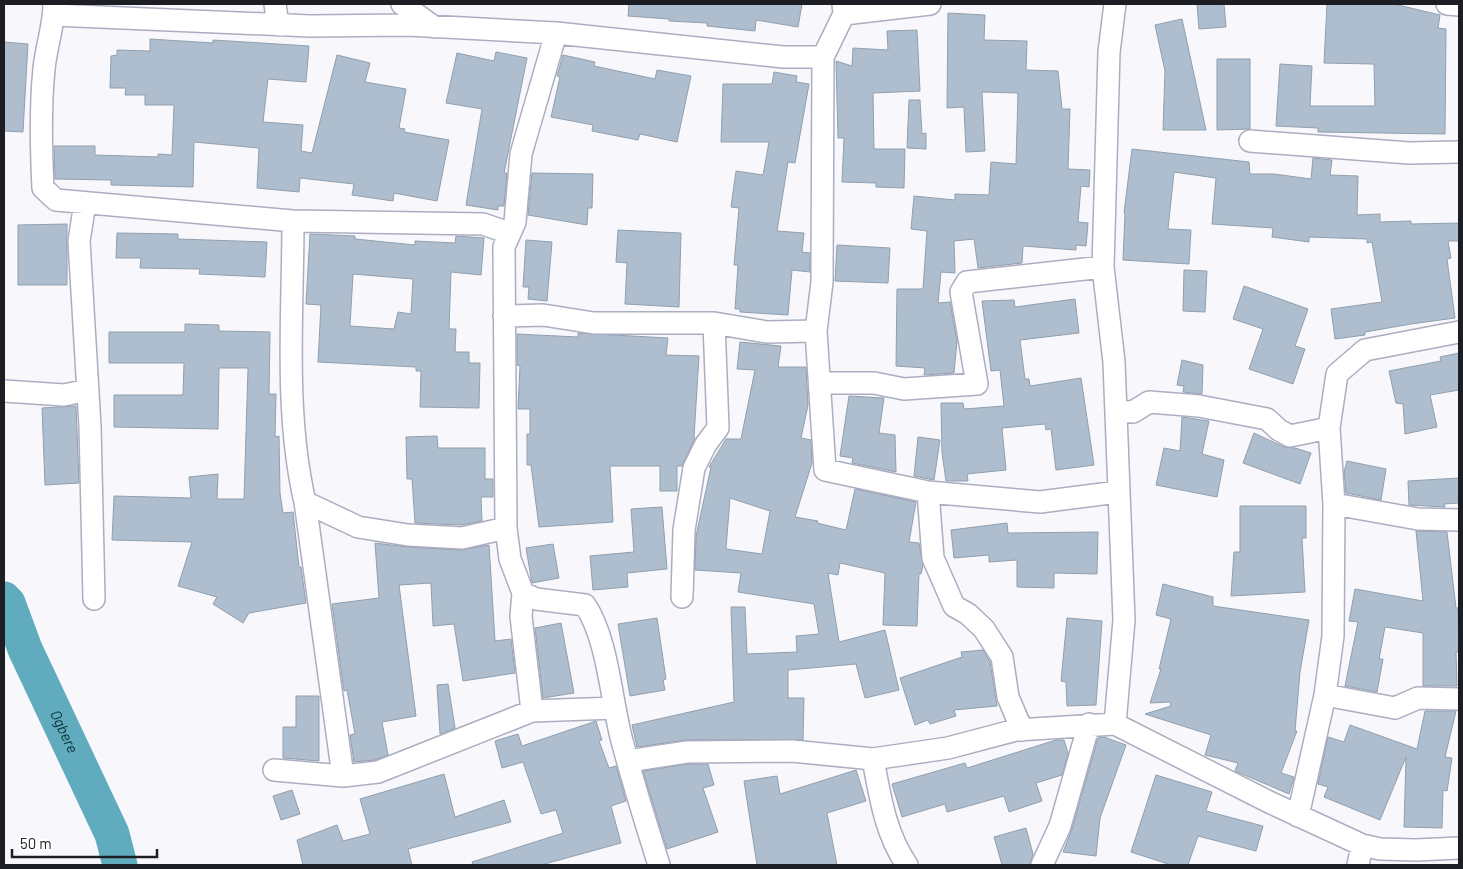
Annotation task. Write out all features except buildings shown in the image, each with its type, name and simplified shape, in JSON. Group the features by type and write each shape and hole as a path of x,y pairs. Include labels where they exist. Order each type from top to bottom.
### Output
{"street":[{"path":"275,4 278,25"},
{"path":"402,4 435,27"},
{"path":"930,4 844,9 823,57 822,282 816,330 821,383 825,470 928,492 1040,502 1118,492"},
{"path":"1115,4 1109,52 1102,267 1114,362 1124,620 1115,724"},
{"path":"1447,4 1459,5"},
{"path":"509,233 483,224 293,221 56,200 43,188 40,121 44,67 54,9 278,25 435,27 556,33 783,57 823,57"},
{"path":"532,711 521,616 523,593 510,559 506,528 504,247 515,222 521,154 556,33"},
{"path":"1250,141 1409,153 1459,152"},
{"path":"85,203 79,241 88,390 94,599"},
{"path":"293,221 292,400 300,480 305,502 343,776"},
{"path":"821,383 874,383 904,389 977,384 962,292 966,282 1102,267"},
{"path":"504,316 543,315 594,323 714,323 766,332 816,330"},
{"path":"682,597 684,530 694,468 706,444 718,428 714,323"},
{"path":"1298,816 1325,695 1333,636 1334,504 1329,428 1337,374 1365,350 1459,332"},
{"path":"4,391 64,395 88,390"},
{"path":"1116,411 1133,412 1149,402 1199,406 1268,419 1278,430 1290,436 1329,428"},
{"path":"928,492 933,558 954,606 968,614 984,629 1002,657 1008,697 1022,730"},
{"path":"305,502 358,527 408,535 462,538 506,528"},
{"path":"1334,504 1418,519 1459,520"},
{"path":"523,593 536,599 585,605 592,616 599,637 652,863"},
{"path":"1325,695 1395,708 1418,698 1459,698"},
{"path":"274,770 343,776 378,772 532,711 615,708"},
{"path":"1042,865 1060,826 1089,724"},
{"path":"628,761 697,752 792,751 873,759 948,748 1022,730 1089,724 1115,724 1298,816 1360,855 1380,849 1459,848"},
{"path":"873,759 884,814 895,847 907,865"}],"waterway":[{"name":"Ogbere","path":"4,599 8,603 25,649 112,834 120,865"}]}
